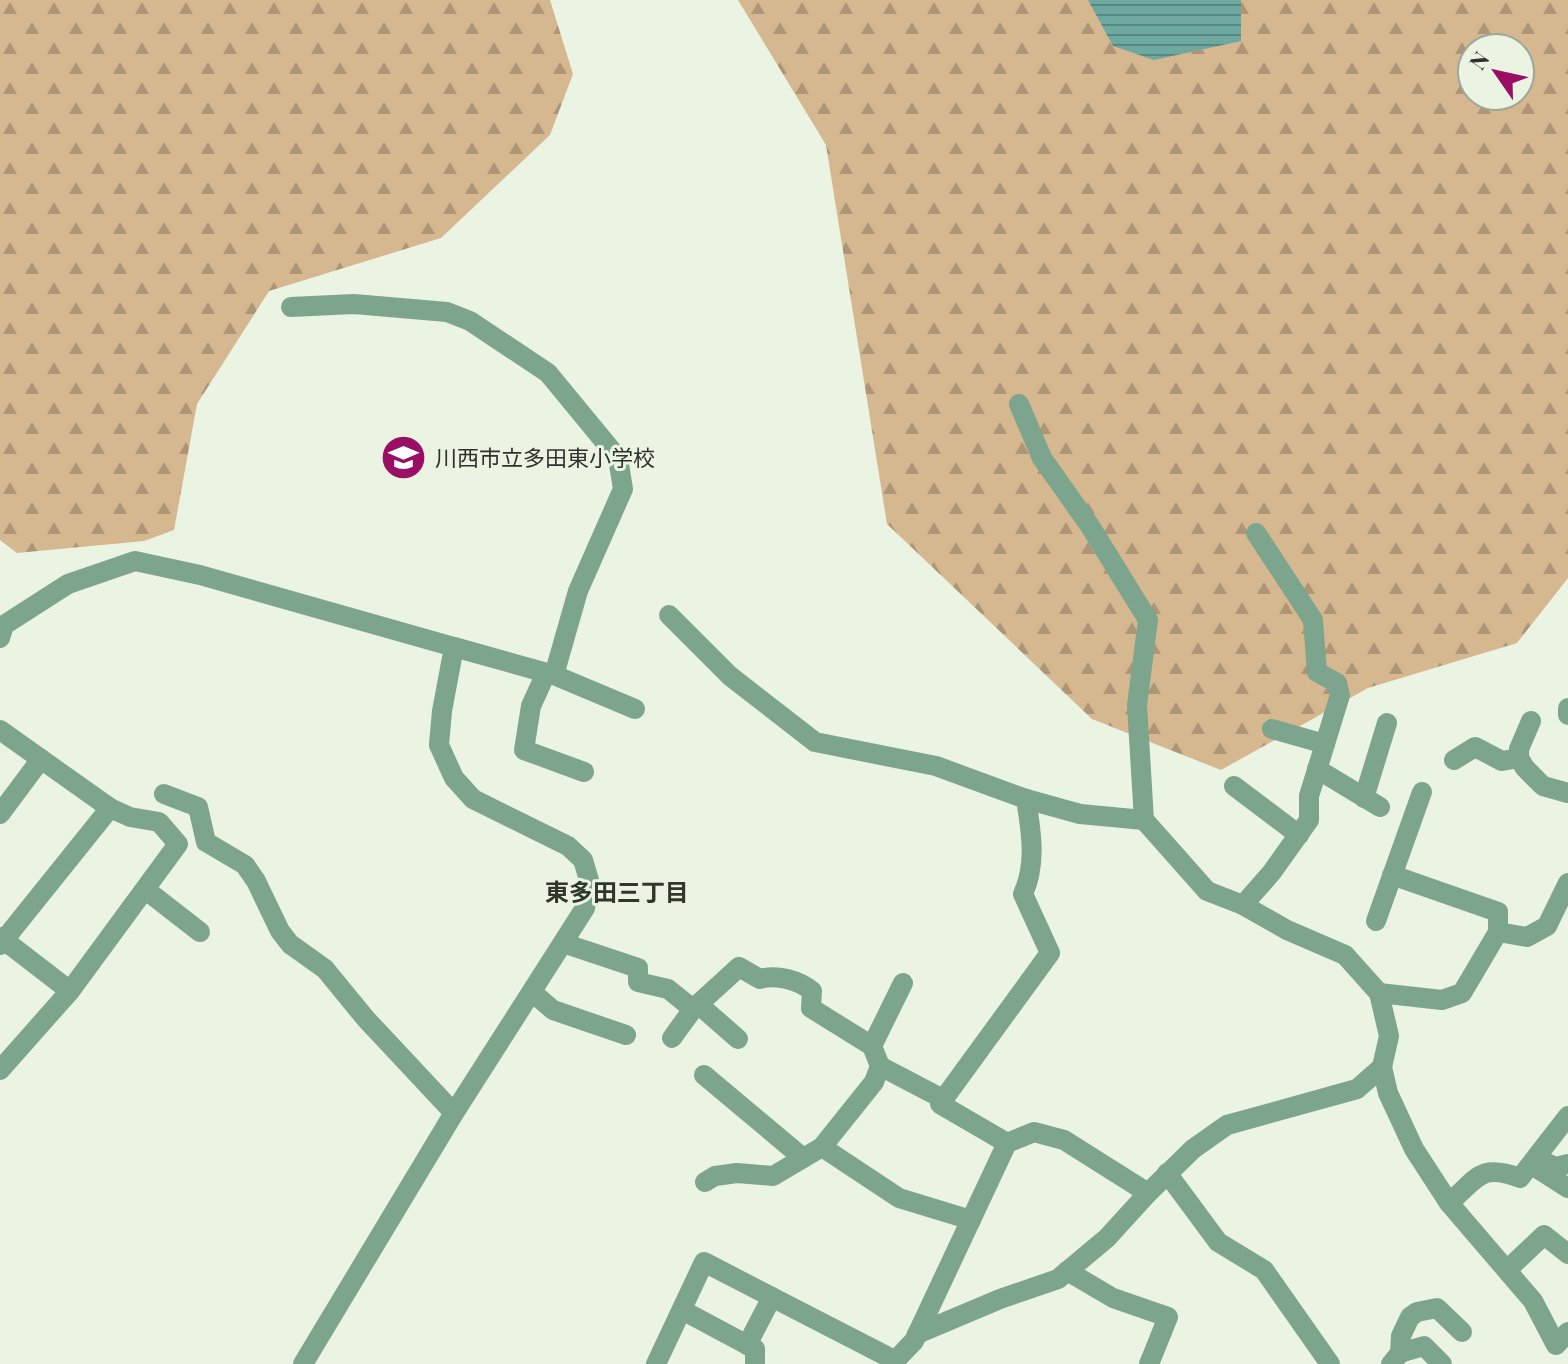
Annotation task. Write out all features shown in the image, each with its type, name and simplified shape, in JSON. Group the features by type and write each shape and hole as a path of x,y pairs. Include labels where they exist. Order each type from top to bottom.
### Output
{"street":[{"path":"291,307 354,304 447,312 470,321 548,373 618,458 623,489 578,591 550,674 531,706 524,750 584,772"},
{"path":"1019,404 1042,458 1090,526 1148,620 1137,705 1144,820 1207,891 1243,905 1287,930 1345,955 1379,993 1389,1036 1382,1067 1388,1093 1414,1149 1449,1203 1533,1301 1564,1345"},
{"path":"1243,905 1272,872 1309,820 1309,796 1340,695 1337,683 1317,672 1313,620 1256,533"},
{"path":"0,638 4,625 68,584 135,561 200,575 550,674 635,709"},
{"path":"669,615 730,676 815,742 936,766 1026,799 1080,814 1144,820"},
{"path":"303,1364 454,1113 585,908 589,880 583,860 568,846 473,799 454,778 439,745 454,647"},
{"path":"1568,708 1568,715"},
{"path":"1531,721 1519,749 1519,758 1543,786 1568,793"},
{"path":"1317,769 1372,803 1387,723"},
{"path":"1272,729 1325,744"},
{"path":"0,730 110,808 130,817 159,822 178,844 70,991 0,1070"},
{"path":"1454,760 1475,747 1502,761 1519,758"},
{"path":"0,814 41,759"},
{"path":"1234,786 1299,835"},
{"path":"1376,921 1422,792"},
{"path":"164,794 198,807 206,842 245,865 290,944 325,969 366,1019 454,1113"},
{"path":"1007,1143 940,1104 1050,953 1023,894 1031,876 1031,832 1026,799"},
{"path":"70,991 1,941 110,808"},
{"path":"1379,993 1442,1000 1462,993 1498,932 1498,912 1392,875"},
{"path":"1498,932 1527,937 1547,926 1568,883"},
{"path":"146,890 200,932"},
{"path":"563,943 638,968 638,982 668,989 738,1039"},
{"path":"672,1038 696,1007 739,967 760,979 773,976 804,985 812,991 811,1008 876,1056 943,1099"},
{"path":"705,1182 715,1176 737,1173 773,1176 822,1147 874,1082 876,1056 903,983"},
{"path":"532,992 553,1010 626,1035"},
{"path":"917,1334 1000,1299 1058,1279 1107,1238 1193,1149 1227,1125 1357,1089 1382,1067"},
{"path":"704,1075 803,1158"},
{"path":"1449,1203 1484,1172 1498,1170 1520,1178 1568,1116"},
{"path":"656,1364 704,1262 893,1362 914,1341 1007,1143 1034,1132 1064,1140 1148,1193"},
{"path":"822,1147 899,1198 971,1220"},
{"path":"1535,1162 1556,1167 1568,1164"},
{"path":"1535,1162 1568,1188"},
{"path":"1167,1173 1218,1242 1264,1270 1330,1364"},
{"path":"1507,1270 1544,1235 1568,1254"},
{"path":"1067,1271 1113,1298 1168,1317 1149,1364"},
{"path":"747,1345 772,1297"},
{"path":"1396,1358 1401,1336 1410,1317 1417,1312 1437,1308 1462,1332"},
{"path":"682,1310 755,1349 755,1364"},
{"path":"1396,1358 1424,1346 1442,1364"}],"green space":[{"path":"0,0 550,0 573,74 550,135 441,238 269,291 197,404 174,530 144,541 17,553 0,540"},
{"path":"738,0 1568,0 1568,578 1517,643 1368,688 1221,770 1092,719 887,524 826,145"}],"water":[{"path":"1088,0 1241,0 1241,41 1154,60 1113,46"}],"place":[{"name":"川西市立多田東小学校","path":"404,457"}],"district":[{"name":"東多田三丁目","path":"617,891"}]}
